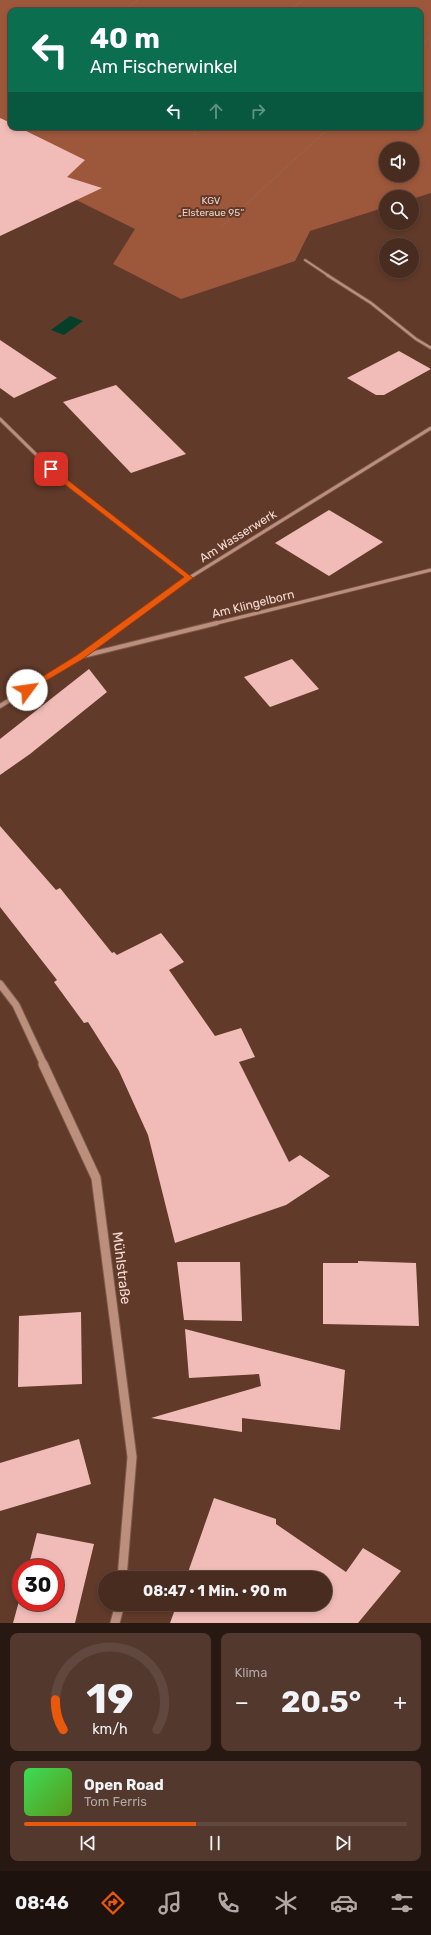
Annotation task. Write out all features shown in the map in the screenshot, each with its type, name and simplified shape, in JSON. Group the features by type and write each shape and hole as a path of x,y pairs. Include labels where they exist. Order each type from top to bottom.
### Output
{"street":[{"path":"0,419 61,479 189,578"},
{"name":"Am Wasserwerk","path":"0,706 80,657 189,578 431,428"},
{"name":"Am Klingelborn","path":"80,657 431,570"},
{"name":"Mühlstraße","path":"0,984 16,1005 96,1178 132,1457 123,1571"},
{"path":"115,1623 118,1611"}],"lane":[{"path":"304,260 371,303 416,339 431,348"}],"path":[{"path":"126,8 138,0"},
{"path":"293,8 303,0"},
{"path":"423,43 431,36"},
{"path":"194,135 196,130"},
{"path":"221,227 327,130"}],"green space":[{"name":"KGV „Elsteraue 95“","path":"0,0 431,0 431,193 419,197 419,190 379,190 379,209 310,231 295,261 181,299 113,264 135,229 56,190 0,159"}],"shaded area":[{"path":"70,316 83,321 64,335 51,330"}],"building":[{"path":"0,118 8,122 8,130 24,130 85,160 67,177 102,188 0,236"},
{"path":"0,340 57,378 14,398 0,388"},
{"path":"399,351 431,369 384,395 376,395 347,378"},
{"path":"116,385 186,454 131,473 63,402"},
{"path":"329,510 383,542 329,576 275,543"},
{"path":"292,659 319,689 270,707 244,677"},
{"path":"89,669 107,692 30,754 0,775 0,739"},
{"path":"0,826 56,890 60,888 112,953 114,952 117,955 161,933 184,962 169,970 215,1036 241,1028 255,1057 239,1062 289,1162 300,1155 330,1176 286,1205 175,1243 148,1135 119,1071 88,1022 84,1023 54,982 57,980 0,907"},
{"path":"358,1261 416,1263 419,1326 323,1324 323,1263 358,1263"},
{"path":"177,1262 240,1262 242,1321 184,1320"},
{"path":"81,1312 82,1384 18,1387 19,1316"},
{"path":"185,1329 345,1370 340,1430 242,1418 242,1432 151,1418 261,1386 259,1374 189,1378"},
{"path":"79,1439 91,1484 0,1511 0,1463"},
{"path":"214,1498 276,1519 276,1524 346,1572 363,1548 401,1571 358,1623 170,1623 174,1611 332,1611 332,1571 188,1571"},
{"path":"37,1533 94,1544 75,1623 13,1623 16,1611 64,1611 64,1559 30,1559"}],"route":[{"path":"27,690 80,657 189,578 61,479 51,469"}]}
